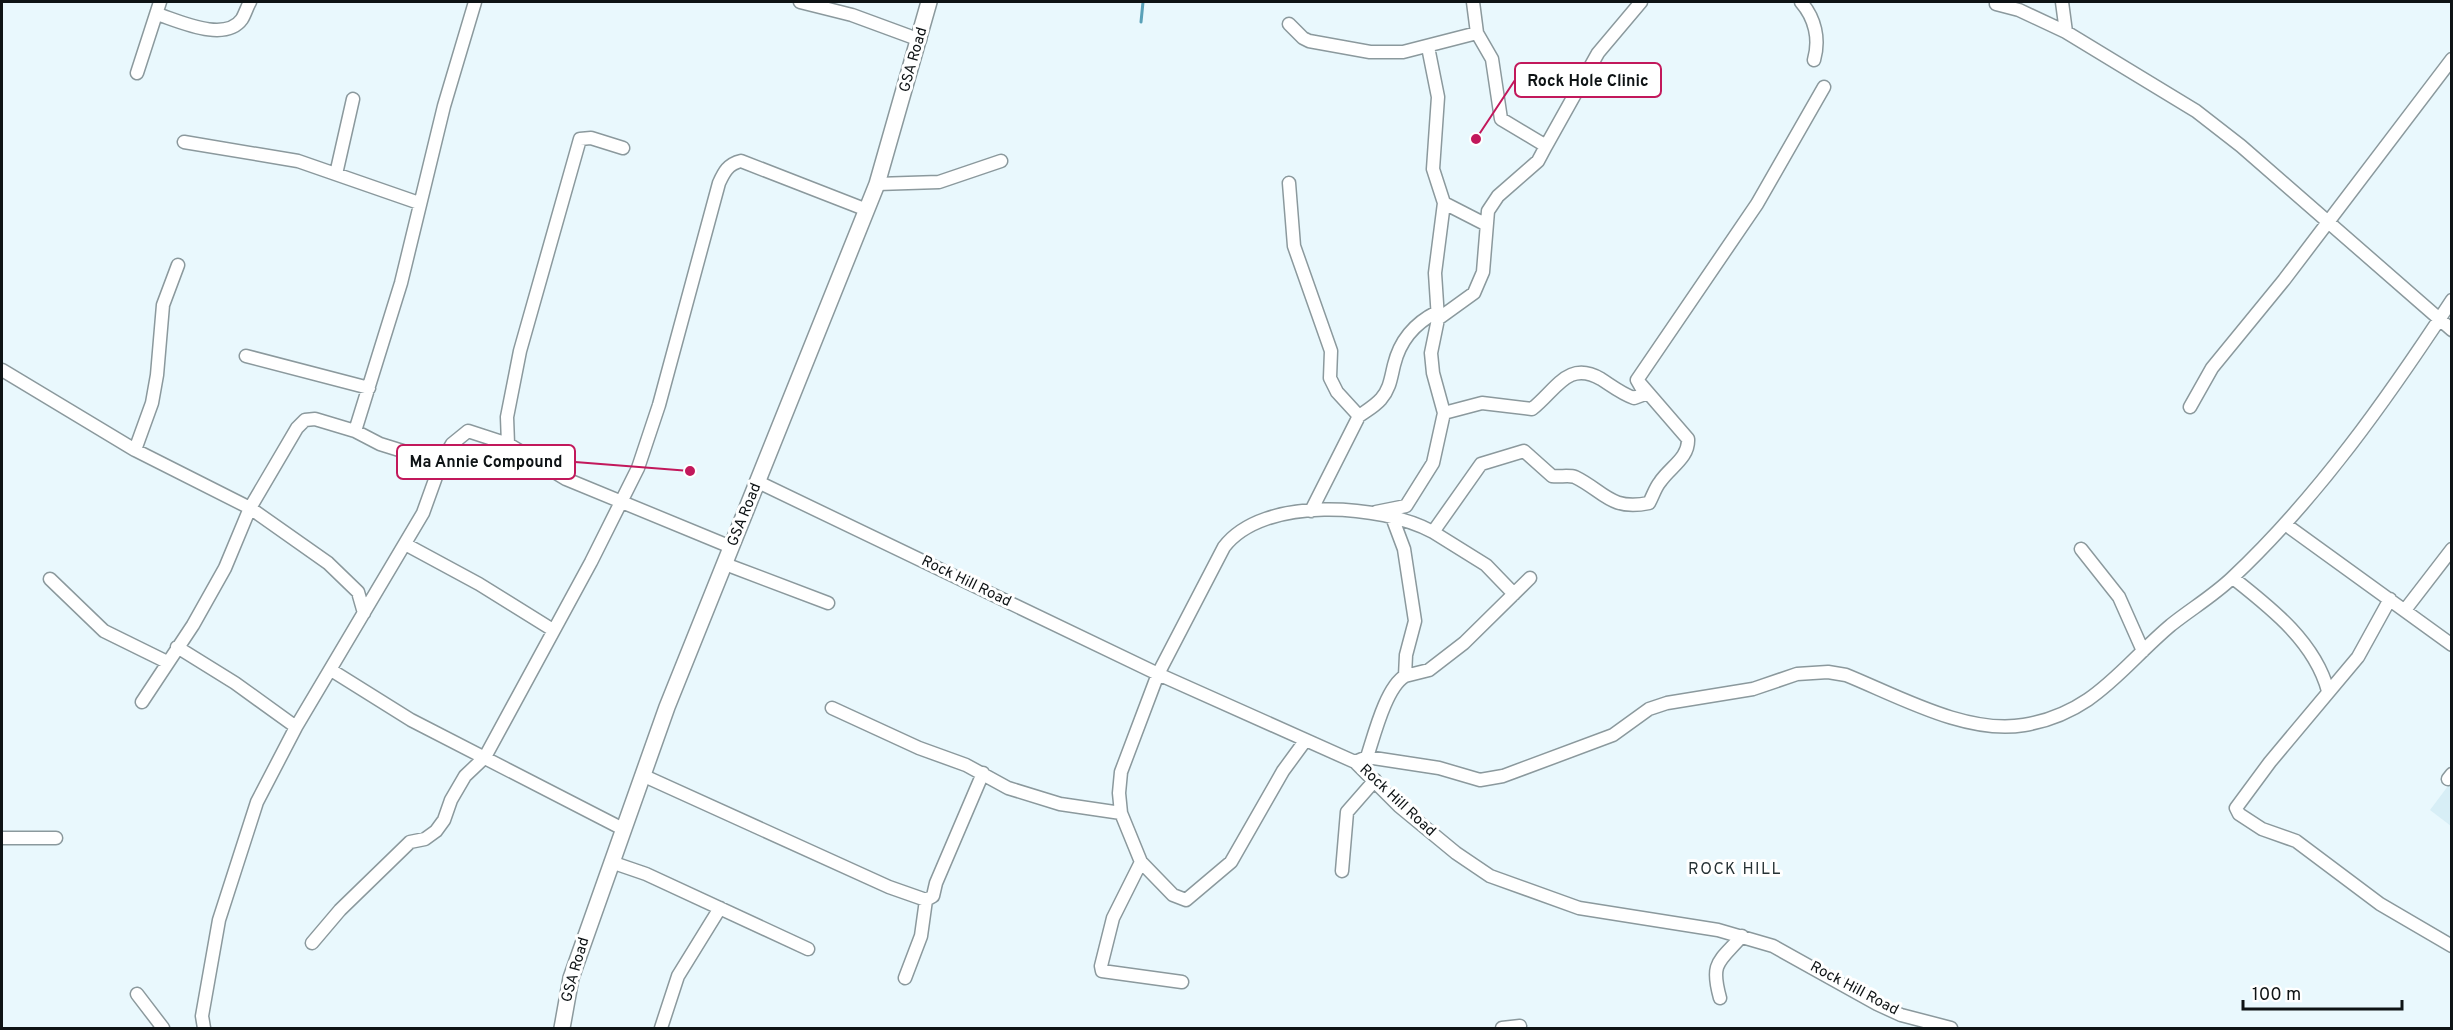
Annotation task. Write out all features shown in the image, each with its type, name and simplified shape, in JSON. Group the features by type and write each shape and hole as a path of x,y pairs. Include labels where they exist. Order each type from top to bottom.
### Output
{"street":[{"path":"137,73 160,2"},
{"path":"157,14 215,30 230,28 241,20 250,2"},
{"path":"355,431 401,283 419,203 475,2"},
{"path":"800,2 852,15 920,40"},
{"name":"GSA Road","path":"562,1029 571,978 642,775 877,184 929,2"},
{"path":"1473,2 1477,33 1492,59 1502,119 1546,146"},
{"path":"1311,511 1359,416 1381,399 1392,380 1395,364 1407,336 1421,320 1437,315 1474,293 1483,272 1485,224 1488,211 1498,196 1527,172 1546,146 1598,53 1613,32 1641,2"},
{"path":"1801,2 1810,12 1819,44 1814,60"},
{"path":"2062,2 2066,32"},
{"path":"1996,4 2019,10 2066,32 2196,111 2241,146 2451,330"},
{"path":"1290,24 1303,38 1345,49 1403,52 1477,33"},
{"path":"1372,513 1406,506 1433,463 1444,413 1432,363 1437,315 1435,273 1444,203 1433,169 1438,97 1428,46"},
{"path":"2190,407 2212,368 2327,223 2451,59"},
{"path":"1637,380 1757,204 1824,87"},
{"path":"336,174 353,99"},
{"path":"508,444 507,417 520,351 580,139 591,138 623,148"},
{"path":"184,142 213,149 274,156 336,174 419,203"},
{"path":"312,943 340,910 410,842 425,839 436,831 444,820 451,800 465,776 485,757 553,630 638,468 650,436 694,269 725,170 733,163 741,161 867,210"},
{"path":"877,184 939,182 1001,161"},
{"path":"1289,183 1294,246 1331,351 1330,378 1344,403 1359,416"},
{"path":"1444,203 1485,224"},
{"path":"135,450 152,403 156,384 163,304 178,266"},
{"path":"1354,762 1367,757 1439,768 1480,780 1503,776 1613,735 1649,709 1667,703 1753,689 1797,674 1828,672 1846,675 1971,723 2001,727 2024,725 2057,716 2099,694 2172,624 2206,602 2233,578 2285,524 2368,423 2451,300"},
{"path":"246,356 369,388"},
{"path":"2,370 135,450 250,508 328,563 358,592 373,597"},
{"path":"1444,413 1482,404 1532,409 1567,376 1580,371 1591,374 1634,398 1645,394 1637,380"},
{"path":"1433,532 1481,464 1515,452 1524,451 1552,476 1573,476 1610,500 1625,505 1648,503 1659,483 1687,452 1688,439 1637,380"},
{"path":"142,702 193,625 225,568 250,508 297,428 306,420 315,419 355,431 380,444 441,463"},
{"path":"204,1029 202,1016 219,920 243,839 257,802 296,728 423,513 441,463 452,444 468,431 508,444 566,479 731,547"},
{"name":"Rock Hill Road","path":"758,482 1158,675 1354,762 1412,817 1456,853 1490,876 1579,908 1680,923 1742,936 1773,946 1877,1004 1902,1015 1951,1029"},
{"path":"1305,741 1283,771 1231,862 1186,900 1173,894 1141,862 1121,813 1120,772 1158,675 1233,536 1277,515 1311,511 1372,513 1392,517 1413,522 1433,532 1486,565 1514,594"},
{"path":"1392,517 1404,549 1415,621 1406,655 1405,676"},
{"path":"2285,524 2451,645"},
{"path":"405,544 479,584 553,630"},
{"path":"2081,549 2119,597 2143,651"},
{"path":"2405,610 2451,549"},
{"path":"725,564 828,603"},
{"path":"1367,757 1381,714 1398,680 1429,670 1464,643 1530,578"},
{"path":"2233,578 2272,609 2302,641 2317,662 2328,691"},
{"path":"50,579 104,631 167,662"},
{"path":"358,592 364,613"},
{"path":"2390,599 2358,657 2241,798 2237,811 2262,829 2296,841 2380,904 2451,946"},
{"path":"177,647 235,683 296,728"},
{"path":"331,670 411,720 623,829"},
{"path":"832,708 920,748 983,773 1000,785 1060,804 1121,813"},
{"path":"642,775 888,887 926,900 933,896 936,883 983,773"},
{"path":"1342,871 1347,812 1375,780"},
{"path":"2,838 56,838"},
{"path":"611,862 720,908 808,949"},
{"path":"1141,862 1113,918 1101,966 1102,971 1182,982"},
{"path":"905,978 921,936 926,900"},
{"path":"661,1029 678,976 720,908"},
{"path":"1720,998 1714,972 1716,965 1742,936"},
{"path":"137,994 163,1029"},
{"path":"1502,1029 1520,1026"}],"shaded area":[{"path":"2451,782 2451,826 2430,810"}],"waterway":[{"path":"1141,22 1143,2"}],"place":[{"name":"Rock Hole Clinic","path":"1476,139"},
{"name":"Ma Annie Compound","path":"690,471"}],"district":[{"name":"ROCK HILL","path":"1735,870"}]}
